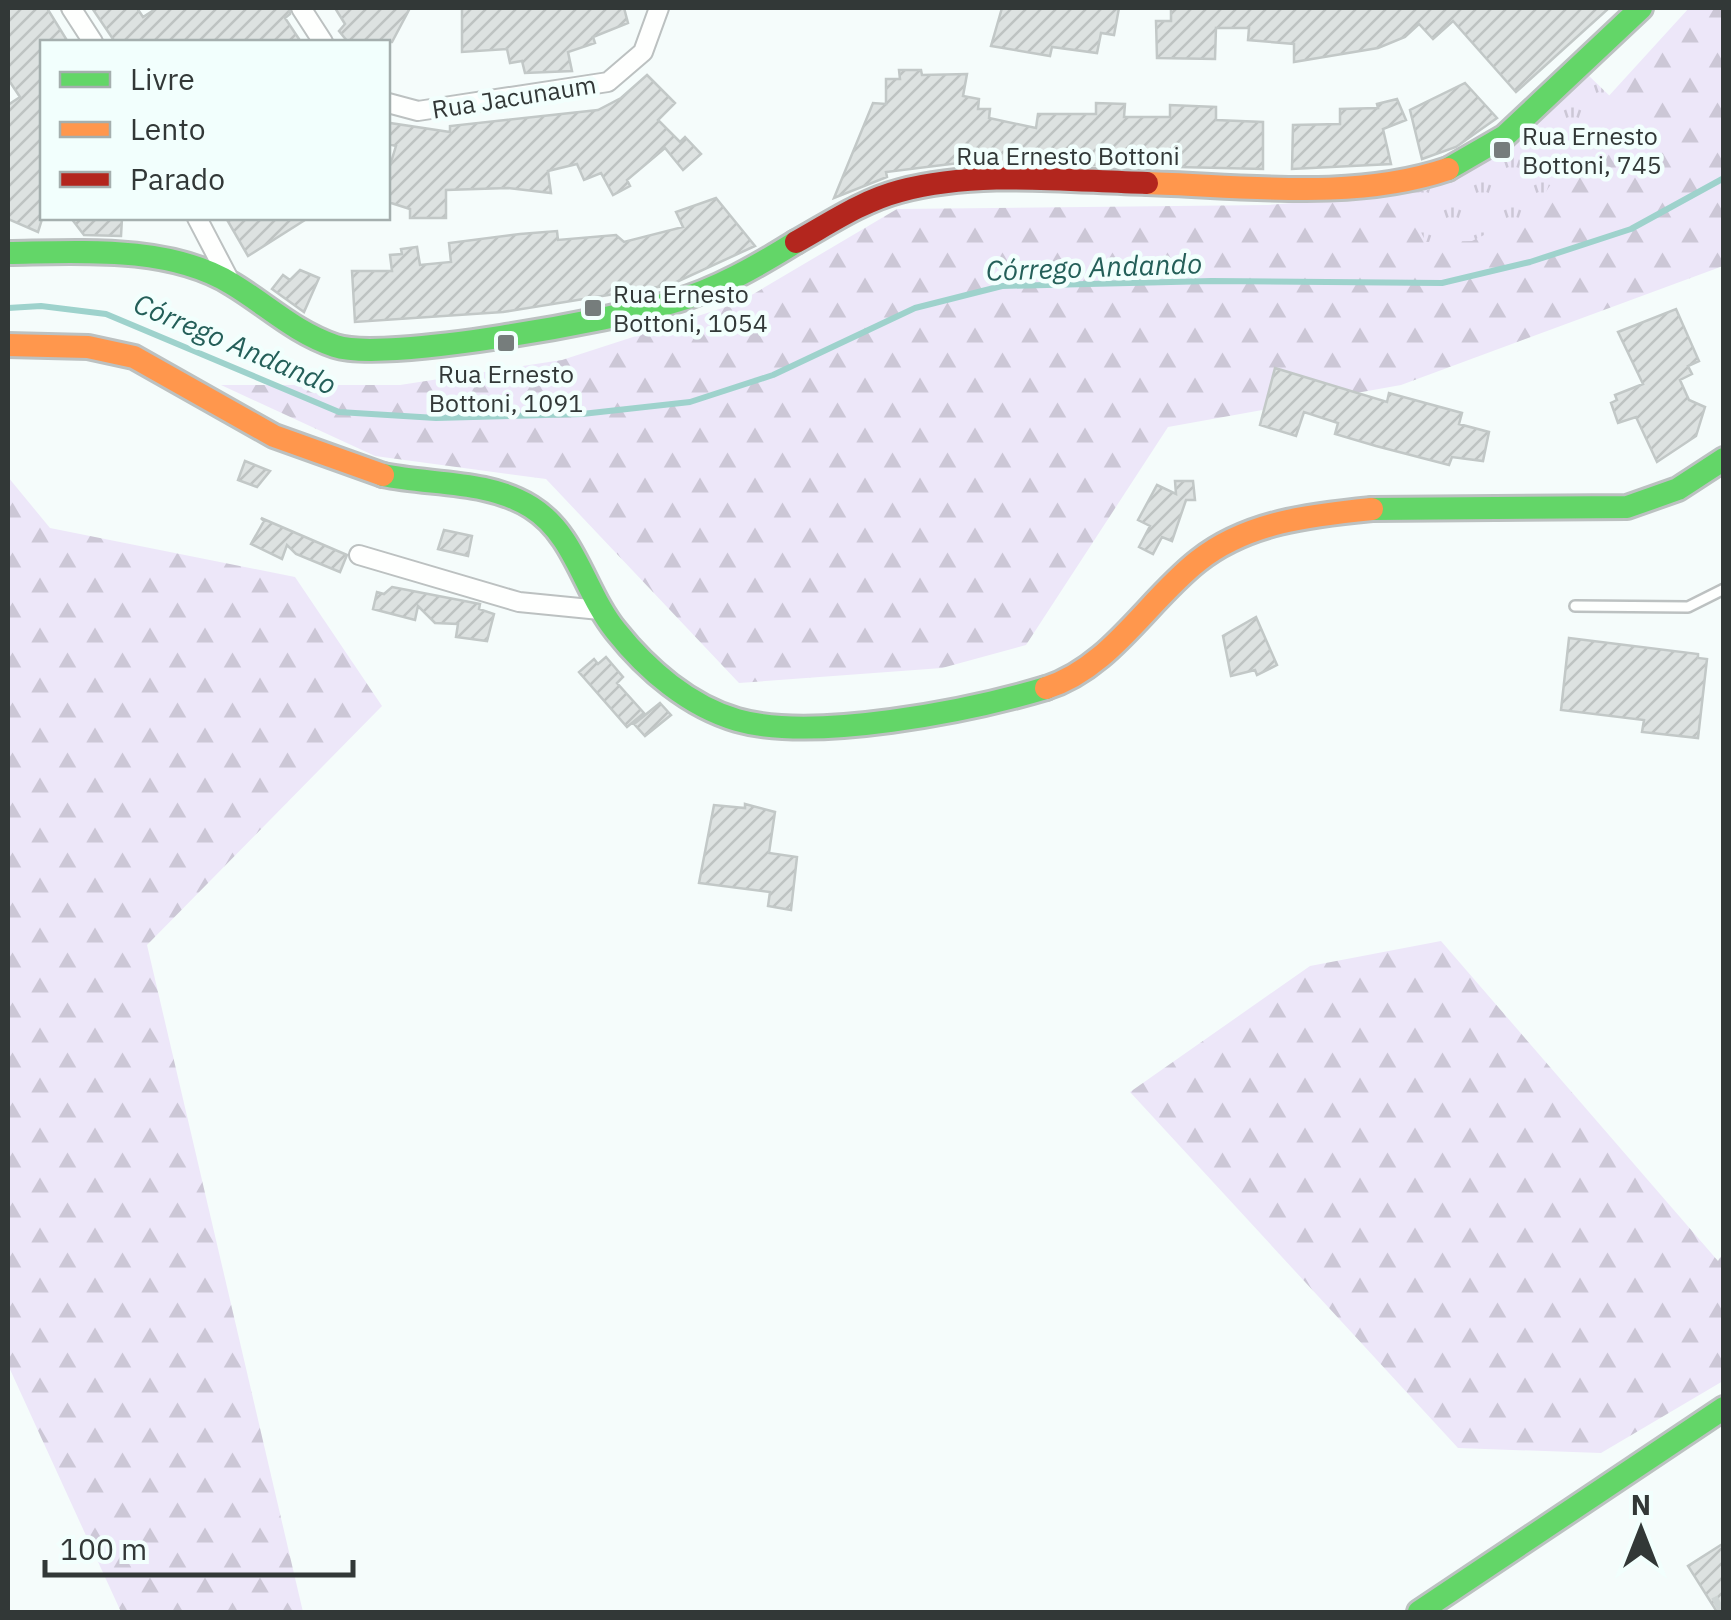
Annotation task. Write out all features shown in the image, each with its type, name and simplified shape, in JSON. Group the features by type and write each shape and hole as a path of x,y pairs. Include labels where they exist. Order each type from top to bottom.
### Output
{"main road":[{"name":"Rua Ernesto Bottoni","path":"8,253 97,252 185,265 231,283 272,315 337,347 370,351 466,341 676,302 760,264 856,207 898,191 966,179 1386,186 1464,162 1505,136 1641,8"},
{"path":"8,344 50,343 131,356 182,379 244,420 336,461 375,474 479,488 522,500 550,520 600,610 654,672 694,700 729,717 759,725 810,726 901,717 1047,688 1077,675 1214,548 1249,532 1301,518 1377,510 1627,507 1658,500 1695,482 1724,459"},
{"path":"1419,1612 1724,1408"}],"street":[{"path":"71,8 92,40"},
{"path":"301,8 322,40"},
{"name":"Rua Jacunaum","path":"390,104 418,111 564,92 608,82 643,52 659,8"},
{"path":"199,220 231,283"},
{"path":"359,555 520,602 600,610"}],"lane":[{"path":"1575,606 1688,607 1724,589"}],"green space":[{"path":"1689,8 1723,8 1723,266 1401,385 1168,427 1026,645 942,668 739,683 546,479 375,456 221,385 400,385 562,360 738,303 897,209 1268,205 1398,195 1575,133"},
{"path":"1586,73 1616,102 1625,131 1605,160 1551,184 1534,210 1472,241 1426,242 1403,198 1457,180"},
{"path":"8,477 50,528 295,577 382,706 147,945 303,1612 121,1612 8,1365"},
{"path":"1441,941 1718,1261 1723,1253 1723,1381 1601,1453 1458,1448 1130,1092 1310,966"}],"building":[{"path":"8,8 47,8 67,40 40,40 42,220 38,232 8,219 8,105 20,97 8,79"},
{"path":"92,8 137,8 143,17 157,8 289,8 290,14 285,18 300,40 114,40"},
{"path":"335,8 410,8 392,42 346,40 339,31 345,24"},
{"path":"462,8 624,8 628,23 593,37 595,43 568,52 572,71 525,73 522,61 510,63 507,49 462,52"},
{"path":"1002,8 1119,8 1114,35 1101,33 1097,53 1052,47 1050,56 991,46"},
{"path":"1171,8 1609,8 1516,92 1453,21 1433,39 1419,24 1405,37 1378,48 1294,62 1294,44 1248,40 1249,28 1216,28 1215,59 1157,58 1156,21 1171,21"},
{"path":"899,70 921,70 922,75 967,74 963,96 979,99 978,109 990,109 989,118 1036,128 1038,114 1096,114 1096,103 1125,104 1124,117 1170,117 1170,105 1216,107 1216,120 1263,122 1263,169 967,162 886,172 887,177 834,198 873,103 886,104 886,79 900,79"},
{"path":"647,75 675,103 658,120 680,142 685,137 701,154 683,170 665,148 627,180 630,186 613,195 601,173 584,180 577,164 548,171 551,193 508,188 446,190 446,218 410,218 410,209 390,203 390,166 396,146 390,144 390,123 450,132 450,126 598,110 621,98"},
{"path":"1465,83 1497,118 1456,147 1422,159 1410,110"},
{"path":"1397,99 1406,120 1383,129 1391,164 1292,169 1293,125 1340,124 1340,109 1378,108 1377,104"},
{"path":"716,198 755,246 670,285 503,312 355,322 352,271 392,271 390,255 402,254 401,249 417,247 420,265 451,262 449,243 520,234 557,231 558,240 616,235 624,242 683,227 676,212"},
{"path":"73,220 122,220 121,236 84,235"},
{"path":"227,220 305,220 248,256"},
{"path":"300,270 319,278 304,312 272,289 283,275 290,280"},
{"path":"1676,309 1699,361 1688,366 1692,374 1680,380 1689,400 1705,407 1696,436 1657,462 1636,417 1618,423 1611,403 1617,400 1615,395 1643,384 1618,332"},
{"path":"1275,368 1387,402 1389,393 1462,413 1459,424 1489,432 1483,461 1452,457 1449,465 1376,446 1335,434 1338,423 1304,412 1296,436 1260,425"},
{"path":"245,461 270,471 257,487 238,480"},
{"path":"1175,481 1193,481 1195,500 1186,500 1172,541 1162,537 1153,554 1139,547 1150,526 1138,520 1157,485 1176,494"},
{"path":"261,518 347,555 340,572 296,554 287,545 282,559 251,544 264,521"},
{"path":"444,530 472,536 468,556 438,549"},
{"path":"392,587 480,604 479,609 494,614 487,641 456,637 458,624 435,623 418,606 415,620 373,609 377,592 384,594"},
{"path":"1256,617 1277,665 1257,675 1255,670 1231,676 1223,636"},
{"path":"1569,638 1698,654 1698,658 1707,659 1698,738 1642,732 1644,720 1561,710"},
{"path":"606,657 623,677 617,683 644,713 627,727 579,672 594,659 598,664"},
{"path":"660,703 671,715 645,736 634,724"},
{"path":"745,804 775,812 769,853 797,857 791,910 768,906 770,892 699,883 714,805 745,808"},
{"path":"1724,1543 1724,1612 1717,1612 1688,1566"}],"waterway":[{"name":"Córrego Andando","path":"8,308 41,306 106,314 339,412 436,418 582,414 690,402 773,375 915,308 1002,286 1212,281 1442,283 1530,262 1631,229 1724,178"}],"tunnel":[{"path":"1718,1612 1724,1609"}],"traffic: fast":[{"path":"1448,169 1505,136 1641,8"},
{"path":"8,253 123,253 180,263 232,284 320,340 362,350 501,337 644,309 721,284 796,242"},
{"path":"1372,509 1627,507 1678,489 1724,459"},
{"path":"383,475 478,488 531,507 559,533 605,616 641,659 686,696 737,720 769,726 848,726 935,714 1046,688"},
{"path":"1419,1612 1724,1408"}],"traffic: slow":[{"path":"1147,183 1337,188 1412,179 1448,169"},
{"path":"8,345 88,347 134,357 274,436 383,475"},
{"path":"1046,688 1069,678 1109,650 1179,577 1237,537 1280,523 1372,509"}],"traffic: jam":[{"path":"796,242 872,201 930,185 1023,178 1147,183"}],"place":[{"name":"Rua Ernesto Bottoni, 745","path":"1502,150"},
{"name":"Rua Ernesto Bottoni, 1054","path":"593,308"},
{"name":"Rua Ernesto Bottoni, 1091","path":"506,343"}]}
